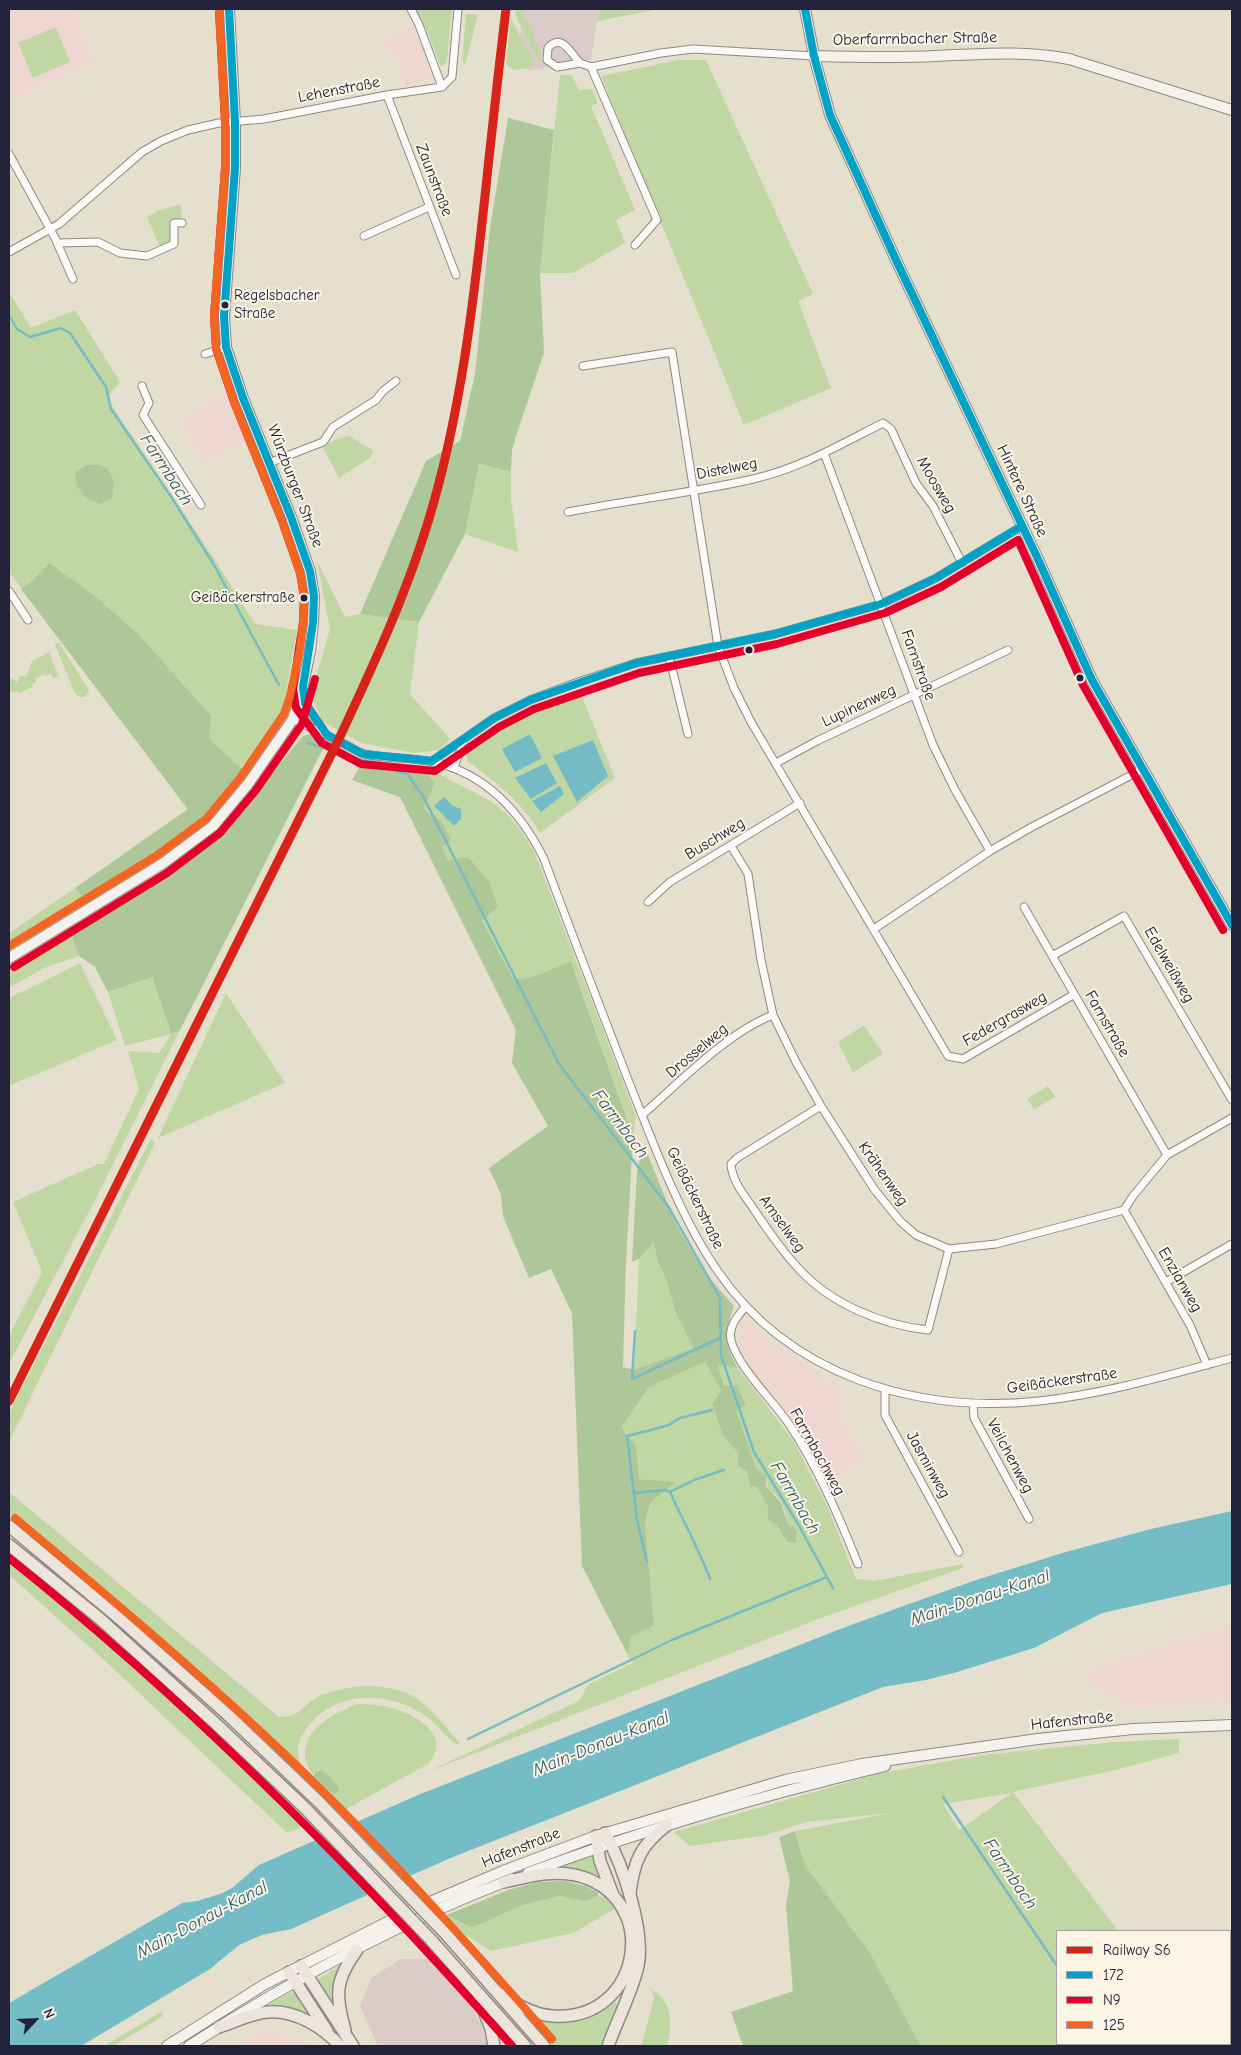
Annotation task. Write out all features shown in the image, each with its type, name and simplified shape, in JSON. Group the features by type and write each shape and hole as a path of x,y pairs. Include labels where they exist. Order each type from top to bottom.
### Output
{"main road":[{"path":"9,1526 134,1631 227,1714 319,1802 446,1934 544,2046"},
{"path":"9,1545 99,1618 305,1808 431,1940 525,2046"},
{"path":"630,1898 633,1871 641,1850 652,1837 667,1825"},
{"path":"498,1993 528,2010 553,2016 577,2014 592,2008 610,1997 627,1973 631,1960 630,1927 624,1911 614,1897 596,1848 604,1837"},
{"path":"604,1837 630,1898 639,1939 638,1968 608,2046"},
{"path":"504,1882 541,1874 574,1875 587,1879 614,1897"},
{"path":"347,2044 337,1995 340,1979 346,1964 357,1950"},
{"path":"304,1971 347,2044"},
{"path":"289,1972 294,1983 328,2033"},
{"path":"476,1989 491,2029 494,2046"},
{"path":"219,2027 259,2014 275,2012 295,2016 347,2044"}],"street":[{"name":"Würzburger Straße","path":"9,958 162,864 213,826 248,784 293,719 303,687 310,651 314,596 310,571 302,544 242,398 226,347 224,317 234,176 235,122 229,9"},
{"path":"411,9 445,84 452,77 458,9"},
{"name":"Hintere Straße","path":"805,9 814,56 830,115 899,267 1022,526 1092,680 1232,925"},
{"path":"580,63 569,47 562,42 554,43 548,48 547,60 553,66 561,67 580,63 591,67 657,220 635,245"},
{"name":"Oberfarrnbacher Straße","path":"591,67 661,53 693,49 814,56 918,57 998,52 1045,54 1069,59 1232,110"},
{"name":"Lehenstraße","path":"235,122 283,116 445,84"},
{"name":"Zaunstraße","path":"387,95 456,275"},
{"path":"9,252 51,230 92,197 142,152 160,141 188,130 219,123 235,122"},
{"path":"9,154 58,243 73,279"},
{"path":"364,236 429,207"},
{"path":"58,243 98,242 120,253 147,256 174,244 174,223 182,223"},
{"path":"205,354 226,347"},
{"path":"583,366 672,352 718,646 734,688 751,722 874,929 990,850 1143,769"},
{"path":"269,464 323,442 333,427 376,400 383,391 396,381"},
{"path":"142,386 149,403 144,415 201,505"},
{"name":"Distelweg","path":"568,512 754,479 824,453 883,423"},
{"name":"Moosweg","path":"883,423 891,430 916,483 934,506 962,563"},
{"name":"Farnstraße","path":"824,453 933,745 955,790 990,850"},
{"path":"432,761 494,718 530,700 636,663 814,624 881,604 936,578 1022,526"},
{"path":"9,591 28,620"},
{"name":"Lupinenweg","path":"776,763 817,740 1008,650"},
{"path":"669,656 688,734"},
{"name":"Geißäckerstraße","path":"303,687 305,703 327,735"},
{"name":"Geißäckerstraße","path":"293,719 363,754 432,761 454,767 480,781 508,804 536,842 544,858 642,1116 691,1226 718,1272 746,1306 773,1331 819,1363 853,1379 885,1390 947,1401 973,1403 1037,1402 1084,1395 1138,1384 1232,1358"},
{"path":"454,767 464,740"},
{"name":"Buschweg","path":"648,902 670,882 800,803"},
{"name":"Krähenweg","path":"731,846 748,874 761,960 773,1015 796,1062 821,1106 888,1208 916,1235 949,1249 996,1244 1124,1210"},
{"name":"Farnstraße","path":"1024,907 1167,1155"},
{"name":"Edelweißweg","path":"1052,956 1124,916 1232,1100"},
{"name":"Federgrasweg","path":"874,929 948,1056 963,1059 1074,995"},
{"name":"Drosselweg","path":"642,1116 728,1041 757,1021 773,1015"},
{"name":"Amselweg","path":"821,1106 737,1158 731,1164 734,1178 777,1245 800,1271 828,1293 864,1313 909,1328 928,1330 949,1249"},
{"path":"1124,1210 1133,1196 1167,1155 1232,1118"},
{"name":"Enzianweg","path":"1124,1210 1190,1325 1207,1365"},
{"path":"1166,1282 1232,1244"},
{"name":"Farrnbachweg","path":"746,1306 732,1324 731,1339 752,1377 781,1413 801,1444 858,1564"},
{"name":"Jasminweg","path":"885,1390 885,1415 959,1552"},
{"name":"Veilchenweg","path":"973,1403 974,1418 1029,1519"},
{"name":"Hafenstraße","path":"190,2046 294,1983 304,1971 411,1910 503,1871 785,1780 862,1764 1038,1739 1133,1729 1232,1725"},
{"name":"Hafenstraße","path":"604,1837 667,1825 788,1790 902,1762 917,1756"},
{"name":"Hafenstraße","path":"167,2046 216,2014 289,1972 304,1971 357,1950 421,1918 504,1882 596,1848"}],"shaded area":[{"path":"9,9 74,9 95,62 13,99 9,91"},
{"path":"525,9 660,9 597,21 591,60 529,71 517,48"},
{"path":"414,26 434,77 406,85 394,51 388,53 382,40"},
{"path":"228,390 250,440 203,463 179,421"},
{"path":"747,1320 780,1349 816,1370 820,1376 845,1389 838,1407 866,1461 829,1482 802,1430 756,1374 738,1347 738,1334"},
{"path":"1232,1625 1232,1700 1134,1709 1093,1687 1082,1674 1114,1660"},
{"path":"401,1959 431,1959 463,1992 481,2024 487,2046 378,2046 360,2006 371,1978"},
{"path":"268,2028 310,2046 238,2046"}],"green space":[{"path":"415,9 452,9 447,60 443,65 440,65 427,31"},
{"path":"516,9 525,9 524,18 527,19 539,48 541,62 539,62 515,15"},
{"path":"600,9 660,9 597,21"},
{"path":"466,14 478,15 465,65 462,60"},
{"path":"511,18 533,60 532,68 514,70 506,64"},
{"path":"56,27 70,62 33,78 18,43"},
{"path":"679,60 706,60 813,294 798,301 831,388 744,425 601,76"},
{"path":"560,75 572,75 579,90 592,89 598,103 591,106 635,210 616,220 625,243 573,273 540,273"},
{"path":"508,118 554,130 540,273 544,353 512,450 511,472 479,464 465,534 419,622 360,614 426,461 460,441 475,374 490,228"},
{"path":"181,204 182,223 174,224 175,240 160,247 147,217 157,211"},
{"path":"9,292 31,328 75,310 120,382 107,398 217,563 255,624 297,630 281,721 262,750 188,810 9,572"},
{"path":"349,436 373,450 370,458 339,478 322,446"},
{"path":"479,464 511,472 511,499 518,552 465,534"},
{"path":"86,465 98,465 107,468 114,481 112,498 101,504 85,497 77,485 75,473"},
{"path":"317,561 345,617 360,614 419,622 410,694 450,739 439,750 414,753 361,743 322,721 313,699 314,684 330,629"},
{"path":"49,563 97,598 139,635 211,716 209,739 243,770 213,814 86,901 75,888 188,809 21,589 32,581"},
{"path":"59,643 89,690 84,697 79,697 75,693 55,645"},
{"path":"49,652 59,677 53,678 51,674 46,676 44,674 35,679 36,682 32,684 33,687 19,693 18,691 9,692 9,677 17,682 20,675 26,677 32,661"},
{"path":"579,689 615,778 540,833 517,802 467,761 467,748 506,720"},
{"path":"308,734 327,741 179,1032 171,1033 152,977 108,992 95,967 79,956 70,931 207,846 237,817 302,737"},
{"path":"365,758 426,771 435,783 423,809 442,822 451,840 442,847 448,860 468,857 489,882 498,907 482,921 514,980 538,975 571,961 633,1137 626,1261 623,1367 634,1370 693,1348 676,1313 665,1277 657,1260 654,1242 639,1259 632,1262 637,1172 641,1154 647,1153 676,1224 705,1273 734,1306 728,1324 727,1337 730,1351 738,1368 717,1365 724,1386 737,1386 746,1405 736,1410 756,1468 766,1475 766,1486 781,1503 788,1524 797,1530 796,1543 787,1542 777,1525 768,1519 768,1507 757,1487 750,1486 747,1471 738,1466 738,1453 723,1436 712,1404 721,1391 705,1362 649,1387 622,1426 627,1436 636,1445 639,1479 675,1482 650,1503 645,1524 654,1626 631,1636 628,1654 633,1663 630,1659 582,1566 572,1313 551,1269 529,1278 503,1216 501,1195 489,1168 548,1126 512,1063 516,1030 400,797 352,780"},
{"path":"426,771 441,775 491,802 509,816 534,851 636,1116 633,1137 571,961 538,975 514,980 422,809 435,783"},
{"path":"75,888 86,901 9,950 9,933"},
{"path":"70,931 79,956 44,968 9,988 9,969"},
{"path":"80,963 117,1040 9,1086 9,998"},
{"path":"152,977 171,1033 179,1032 94,1202 9,1364 9,1336 42,1272 13,1202 98,1164 104,1164 139,1089 128,1051 159,1053 171,1034 125,1046 108,992"},
{"path":"226,993 285,1083 158,1138"},
{"path":"864,1025 883,1054 853,1072 838,1042"},
{"path":"1048,1086 1055,1097 1034,1109 1027,1099"},
{"path":"151,1139 155,1143 9,1442 9,1413"},
{"path":"654,1242 657,1260 665,1277 676,1313 693,1348 634,1370 639,1259"},
{"path":"705,1362 721,1391 723,1436 738,1453 738,1466 747,1471 750,1486 757,1487 768,1507 768,1519 777,1525 787,1542 785,1511 781,1502 769,1488 766,1475 756,1468 735,1410 746,1404 724,1386 717,1365 738,1368 794,1442 828,1508 856,1579 874,1581 962,1564 963,1568 821,1618 427,1772 579,1701 589,1684 633,1663 628,1654 631,1636 654,1626 645,1524 650,1503 674,1482 639,1479 636,1445 627,1436 622,1425 649,1387"},
{"path":"9,1492 279,1717 294,1715 311,1701 333,1691 369,1686 382,1687 405,1693 422,1702 459,1742 459,1745 450,1740 427,1717 412,1708 378,1698 344,1701 328,1708 314,1719 299,1742 298,1749 301,1765 308,1779 318,1792 163,1644 9,1513"},
{"path":"9,1555 134,1660 242,1757 309,1824 287,1833 101,1657 9,1575"},
{"path":"357,1704 388,1707 402,1711 421,1721 434,1736 436,1744 435,1754 428,1764 346,1809 329,1793 334,1794 327,1774 319,1770 319,1767 317,1772 312,1774 306,1761 305,1749 308,1739 324,1722"},
{"path":"1179,1739 1179,1753 1115,1770 1013,1792 1117,1930 1056,1930 1056,2045 1204,2046 921,2046 869,1951 805,1865 795,1831 891,1813 806,1822 767,1835 690,1846 674,1832 877,1774 982,1755 1114,1742","holes":["1012,1793 959,1830 943,1804"]},
{"path":"319,1770 328,1775 336,1784 339,1790 334,1794 314,1777 314,1774"},
{"path":"795,1831 805,1865 869,1951 921,2046 743,2046 731,2012 793,1991 786,1905 790,1882 779,1837"},
{"path":"590,1854 604,1877 601,1881 559,1869 559,1866"},
{"path":"565,1881 585,1886 598,1892 598,1896 585,1901 560,1896 520,1906 472,1928 447,1915 508,1890 538,1882"},
{"path":"560,1896 585,1901 598,1896 606,1897 615,1909 573,1933 491,1951 465,1935 447,1915 472,1928 520,1906"},
{"path":"340,1967 332,2003 318,1983 318,1979"},
{"path":"647,1987 662,1998 669,2012 670,2028 667,2046 641,2046 654,1999 652,1991"},
{"path":"290,1992 295,1993 312,2015 311,2018 269,2007 269,2005"},
{"path":"611,2002 616,2003 618,2006 605,2046 552,2046 530,2021 532,2017 564,2020 583,2017 592,2014"},
{"path":"161,2012 163,2016 114,2046 104,2046"}],"water":[{"path":"530,734 542,758 515,772 502,749"},
{"path":"593,740 608,776 577,802 553,756"},
{"path":"546,763 557,783 531,799 515,778"},
{"path":"560,786 564,794 541,812 532,801"},
{"path":"444,797 453,806 461,809 461,819 454,826 434,806"},
{"name":"Main-Donau-Kanal","path":"1232,1511 1232,1584 1102,1613 1034,1648 957,1672 926,1680 883,1687 448,1859 291,1929 262,1935 239,1945 210,1969 81,2046 9,2046 9,2003 182,1903 197,1901 223,1893 232,1888 259,1865 418,1795 848,1626 976,1580 1066,1552 1151,1529"}],"pier":[{"path":"355,1820 411,1878 377,1894 320,1835"}],"waterway":[{"name":"Farrnbach","path":"9,315 17,329 30,337 61,328 70,333 106,387 111,409 172,498 214,565 279,685"},
{"name":"Farrnbach","path":"308,743 407,774 423,796 559,1064 668,1206 720,1298 721,1355 754,1452 798,1524 833,1588"},
{"path":"635,1331 632,1379 720,1338"},
{"path":"647,1562 637,1520 627,1436 669,1425 680,1418 712,1410"},
{"path":"635,1493 665,1490 670,1492 694,1480 724,1470"},
{"path":"670,1492 710,1579"},
{"path":"468,1739 672,1640 827,1577"},
{"name":"Farrnbach","path":"943,1797 1056,1965"}],"rail line":[{"name":"S6","path":"9,1401 338,741 378,654 414,566 443,468 459,394 475,281 506,9"}],"transit line":[{"name":"172","path":"229,9 235,122 235,168 224,317 226,347 243,398 291,517 310,571 314,596 313,623 303,687 305,703 327,735 363,754 432,761"},
{"name":"172","path":"805,9 814,56 830,115 896,260 1037,557 1092,680 1232,925"},
{"name":"N9","path":"219,10 225,122 225,168 214,316 216,349 234,402 282,521 300,573 304,597 303,622 293,688 296,708 322,743 361,764 435,771 499,727 534,709 639,673 777,644 885,613 941,587 1018,540 1083,685 1223,930"},
{"name":"125","path":"9,946 156,856 206,819 240,778 284,714 290,696 300,649 303,622 304,597 300,573 282,521 234,402 216,348 214,316 225,168 225,122 219,10"},
{"name":"172","path":"432,761 494,718 530,700 636,663 775,634 881,604 936,578 1022,526"},
{"name":"N9","path":"14,967 167,873 220,833 256,790 302,724 315,679"},
{"name":"125","path":"15,1518 179,1658 275,1745 417,1889 552,2039"},
{"name":"N9","path":"9,1558 143,1671 271,1791 394,1916 512,2046"}],"place":[{"name":"Regelsbacher Straße","path":"225,305"},
{"name":"Geißäckerstraße","path":"304,598"}]}
